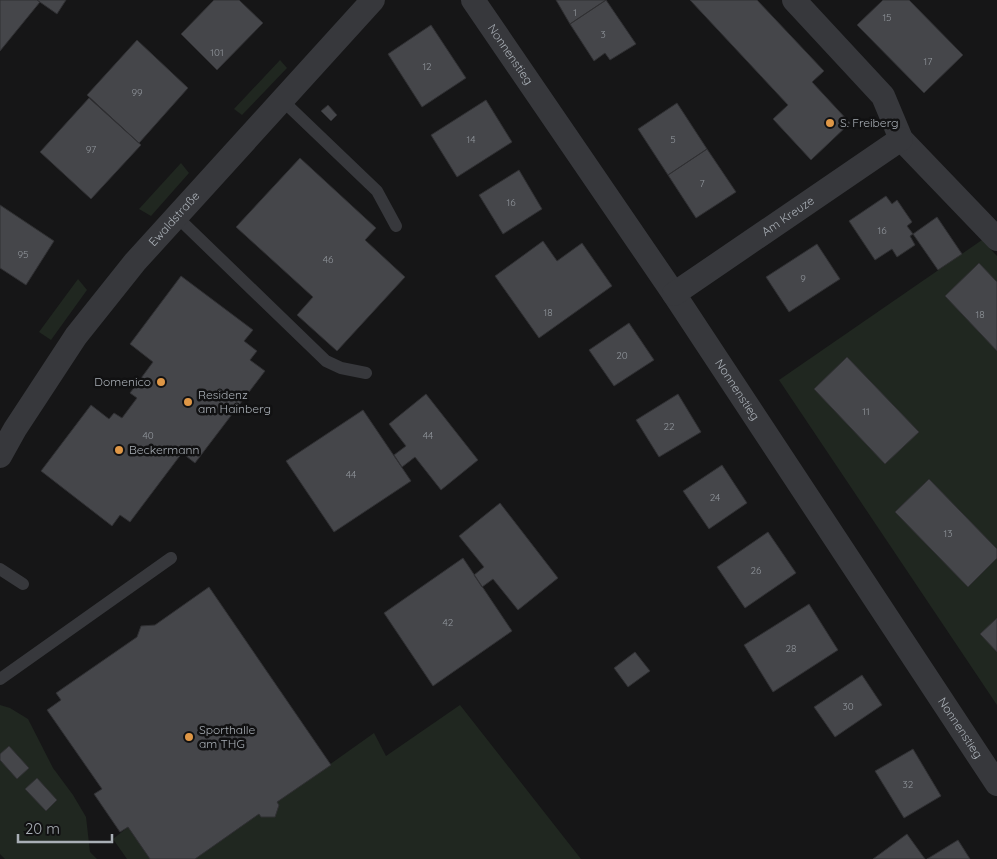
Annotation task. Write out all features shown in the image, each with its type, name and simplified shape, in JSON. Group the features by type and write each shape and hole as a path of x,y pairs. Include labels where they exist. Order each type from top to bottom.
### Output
{"street":[{"name":"Ewaldstraße","path":"0,456 15,429 76,336 135,262 373,0"},
{"name":"Nonnenstieg","path":"473,0 674,294 997,784"},
{"path":"794,0 883,96 901,139 997,239"},
{"name":"Am Kreuze","path":"674,294 901,139"}],"lane":[{"path":"282,100 377,191 396,226"},
{"path":"176,216 326,362 341,368 366,373"},
{"path":"0,679 171,558"},
{"path":"0,569 23,584"}],"shaded area":[{"path":"280,60 287,68 242,115 234,109"},
{"path":"181,163 189,173 151,216 139,209"},
{"path":"982,240 997,256 997,705 779,380"},
{"path":"78,279 87,290 51,340 39,332"},
{"path":"0,705 10,708 28,719 53,768 73,795 86,817 90,852 97,859 5,859 0,854"},
{"path":"460,705 581,859 195,859 259,814 261,817 274,817 279,805 277,802 374,733 386,756"},
{"path":"128,827 150,859 127,859 113,839"}],"building":[{"path":"0,0 37,0 40,2 0,51"},
{"path":"37,0 66,0 57,14"},
{"path":"214,0 239,0 263,23 217,70 181,34"},
{"path":"556,0 606,0 570,24"},
{"path":"606,0 636,44 610,60 605,53 594,61 570,24"},
{"path":"690,0 757,0 824,71 812,82 850,123 811,160 773,119 788,105"},
{"path":"883,0 909,0 963,55 924,93 857,25"},
{"path":"431,25 466,78 422,107 388,54"},
{"path":"137,40 188,88 139,143 87,95"},
{"path":"89,98 141,145 91,199 40,152"},
{"path":"486,100 512,142 457,177 431,135"},
{"path":"677,103 707,149 668,175 638,129"},
{"path":"328,105 337,115 331,121 321,111"},
{"path":"707,149 736,192 696,218 668,175"},
{"path":"300,158 376,228 365,240 405,277 337,351 297,315 313,297 236,227"},
{"path":"519,170 542,209 503,234 479,195"},
{"path":"886,196 892,204 897,200 912,222 907,226 913,234 910,236 915,245 897,257 892,249 875,260 849,221"},
{"path":"0,205 54,241 26,285 0,268"},
{"path":"937,217 962,254 938,270 913,234"},
{"path":"543,241 557,261 582,243 612,286 539,338 495,276"},
{"path":"817,244 840,279 789,312 766,277"},
{"path":"979,263 997,282 997,351 945,296"},
{"name":"Residenz am Hainberg","path":"181,276 253,330 244,341 257,351 250,360 265,371 195,463 182,453 130,522 120,515 112,526 41,471 91,405 109,419 114,413 122,418 137,398 130,393 153,362 130,344"},
{"path":"629,323 654,360 614,386 589,350"},
{"path":"847,357 919,432 885,464 814,389"},
{"path":"426,394 478,460 441,490 415,457 402,467 394,455 406,446 389,424"},
{"path":"678,394 701,432 659,457 636,420"},
{"path":"363,410 411,481 334,532 286,461"},
{"path":"722,465 747,503 709,529 683,491"},
{"path":"929,479 997,549 997,558 968,587 895,512"},
{"path":"500,503 558,578 518,610 493,579 482,587 474,575 484,567 459,536"},
{"path":"768,532 796,573 745,608 717,567"},
{"path":"463,558 512,631 433,686 384,613"},
{"name":"Sporthalle am THG","path":"209,587 331,765 277,802 279,805 275,817 261,817 259,814 195,859 150,859 128,827 120,832 94,794 102,789 47,710 61,700 56,693 137,637 141,626 155,625"},
{"path":"809,604 838,650 773,692 744,645"},
{"path":"997,618 997,652 980,634"},
{"path":"635,652 650,671 628,687 614,668"},
{"path":"862,675 882,705 835,737 814,707"},
{"path":"9,746 29,768 17,779 0,760 0,754"},
{"path":"913,749 941,796 904,818 875,771"},
{"path":"37,778 57,800 46,811 25,789"},
{"path":"907,834 925,859 873,859"},
{"path":"958,840 970,859 927,859"}],"place":[{"name":"S. Freiberg","path":"830,123"},
{"name":"Domenico","path":"161,382"},
{"name":"Residenz am Hainberg","path":"188,402"},
{"name":"Beckermann","path":"119,450"},
{"name":"Sporthalle am THG","path":"189,737"}]}
